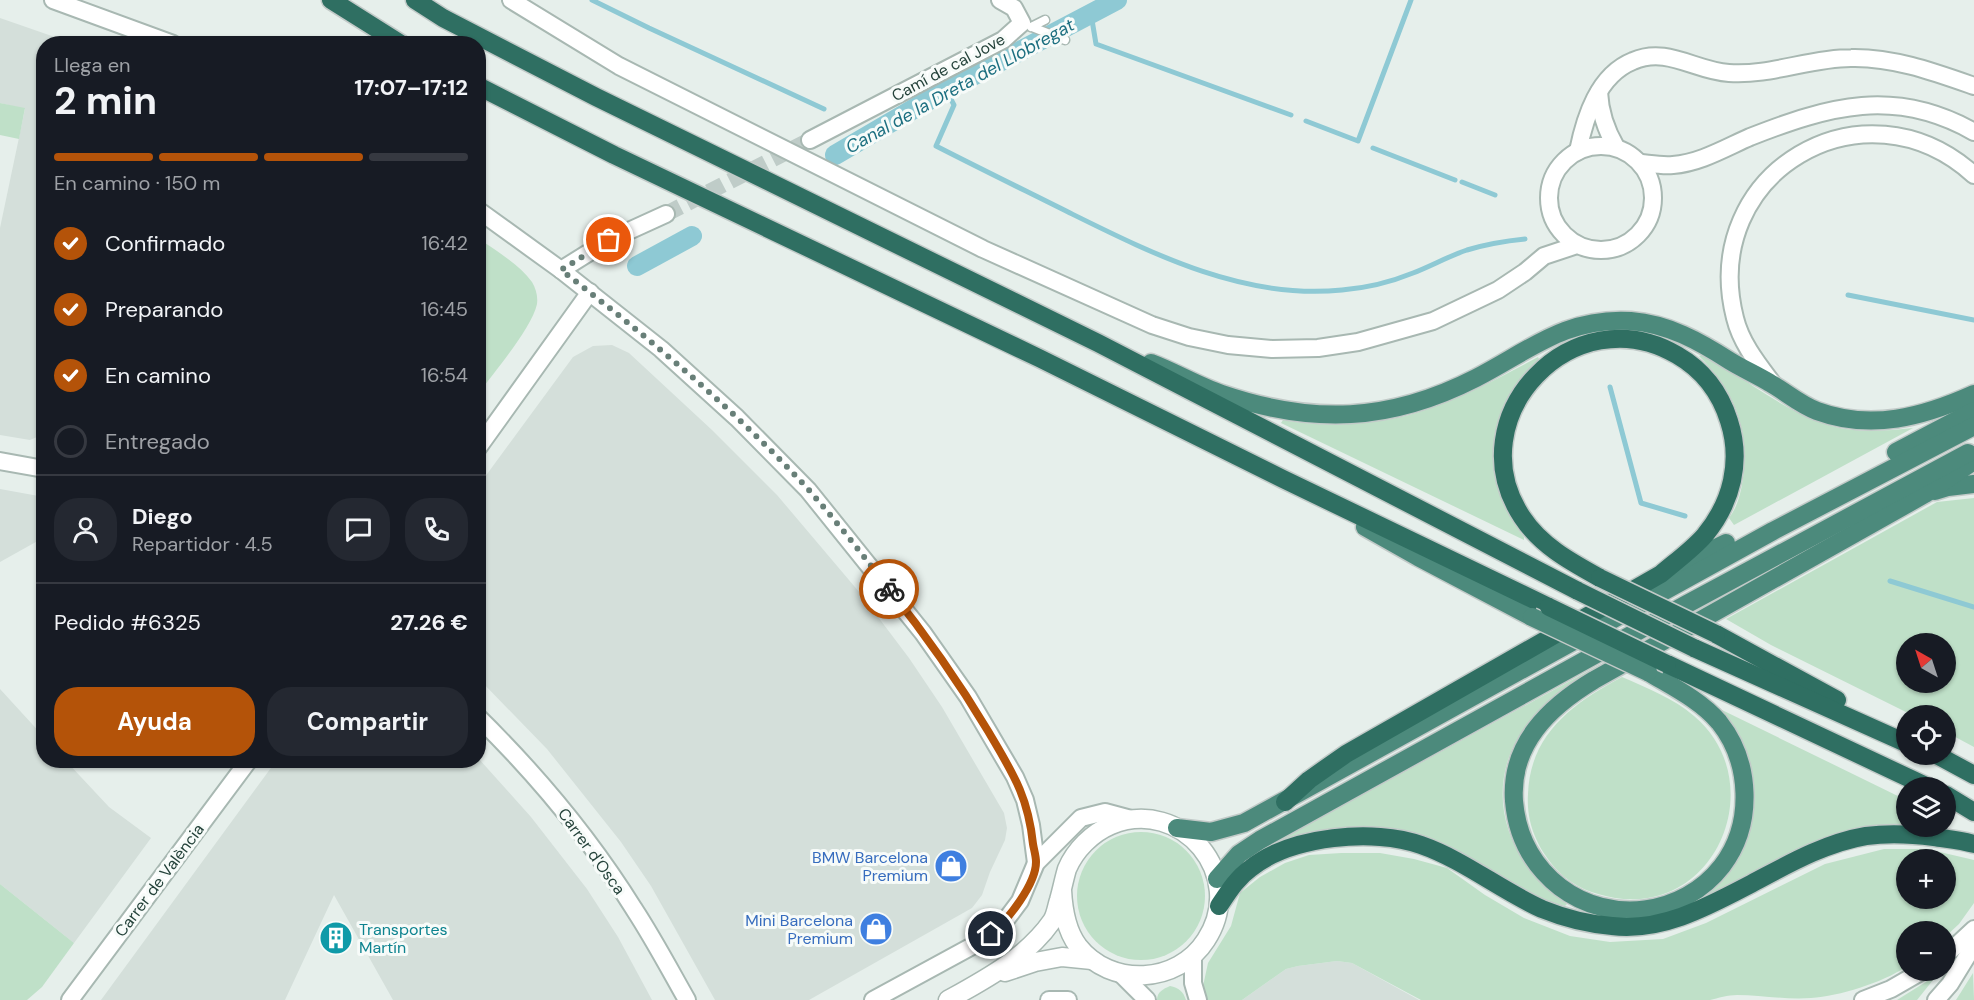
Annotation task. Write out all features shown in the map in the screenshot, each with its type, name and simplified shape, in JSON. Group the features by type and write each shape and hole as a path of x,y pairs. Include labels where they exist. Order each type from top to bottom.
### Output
{"highway":[{"path":"331,0 388,36"},
{"path":"415,0 442,18 477,36"},
{"path":"486,41 596,98 1098,343 1578,591 1694,648 1896,737"},
{"path":"486,90 614,155 1039,358 1283,479 1907,777"},
{"path":"1098,343 1167,369 1220,393 1277,410 1333,416 1393,409 1435,397 1477,377 1520,351 1549,337 1576,326 1606,320 1662,326 1699,341 1815,411 1845,420 1876,422 1918,415 1974,394"},
{"path":"1661,574 1704,535 1724,507 1734,476 1735,440 1725,406 1713,387 1691,363 1664,347 1623,339 1582,345 1550,362 1538,372 1519,396 1508,425 1504,441 1504,465 1509,489 1522,517 1551,548 1572,563 1716,634 1896,735"},
{"path":"1285,802 1309,780 1346,754 1661,574 1715,549 1974,411"},
{"path":"1177,828 1211,832 1244,823 1773,531 1974,426"},
{"path":"1217,879 1239,854 1260,840 1708,593 1974,450"},
{"path":"1283,479 1418,557 1532,617 1648,672 1699,704 1718,722 1734,745 1741,765 1745,791 1743,818 1735,844 1722,865 1706,882 1683,898 1641,911 1618,911 1596,906 1572,896 1540,869 1523,841 1515,812 1516,773 1525,745 1537,725 1572,693 1594,680 1925,494 1974,461"},
{"path":"1925,494 1948,487 1974,484"},
{"path":"1955,765 1974,775"},
{"path":"1956,801 1974,812"},
{"path":"1219,906 1234,883 1253,866 1311,841 1346,836 1386,837 1420,844 1452,858 1539,908 1576,920 1615,927 1649,926 1676,919 1713,904 1821,850 1865,836 1915,835 1974,844"}],"street":[{"path":"53,0 151,36"},
{"path":"511,0 619,66 983,249 1152,325 1189,337 1228,345 1272,349 1318,348 1358,342 1433,321 1497,290 1525,272 1544,256 1577,245"},
{"name":"Camí de cal Jove","path":"810,140 1003,40 1027,25 1014,8 1000,0"},
{"path":"1578,151 1589,110 1599,92 1618,69 1631,61 1649,55 1668,57 1727,73 1748,73 1850,58 1898,62 1974,86"},
{"path":"1599,92 1599,107 1604,123 1617,147"},
{"path":"1641,163 1670,165 1697,160 1800,118 1865,105 1907,107 1930,113 1974,132"},
{"path":"1773,384 1747,348 1735,319 1729,269 1735,236 1746,208 1761,187 1780,168 1800,153 1850,135 1878,133 1900,136 1936,148 1955,159 1974,175"},
{"path":"1591,146 1617,147 1630,153 1641,163 1650,178 1654,196 1651,214 1643,230 1629,242 1613,249 1595,250 1577,245 1556,225 1550,209 1549,192 1554,175 1564,161 1578,151 1591,146"},
{"path":"561,270 615,236 666,214"},
{"path":"486,216 591,292 670,357 737,418 808,490 923,633 968,697 1015,777 1025,800 1036,863"},
{"path":"1544,256 1556,225"},
{"path":"486,437 591,292"},
{"path":"0,462 36,469"},
{"name":"Carrer d'Osca","path":"486,725 547,791 595,854 634,908 687,1000"},
{"name":"Carrer de València","path":"70,1000 243,768"},
{"path":"873,1000 976,944 1002,925 1020,901 1036,863 1081,818 1104,812 1131,819 1155,820 1177,828 1199,844 1213,866 1217,879 1219,906 1211,934 1193,957 1177,968 1159,974 1140,976 1121,974 1106,969 1092,960 1078,946 1068,929 1063,910 1062,890"},
{"path":"948,1000 992,976 1029,948 1053,920 1067,870 1077,851 1092,836 1111,825 1131,819"},
{"path":"1956,946 1974,929"},
{"path":"1936,1000 1950,984 1974,945"},
{"path":"992,976 1035,962 1062,957 1092,960"},
{"path":"1193,957 1193,983 1198,1000"},
{"path":"1121,974 1147,1000"},
{"path":"1863,1000 1905,981"},
{"path":"1049,1000 1068,1000"}],"lane":[{"path":"1027,25 1046,20"},
{"path":"1027,25 1065,40"}],"shaded area":[{"path":"0,18 52,36 36,36 36,437 30,440 0,435 0,228 25,109 0,103"},
{"path":"612,345 629,353 712,430 777,495 860,593 909,658 942,707 1004,813 1007,828 1005,840 982,895 972,908 809,1000 715,1000 651,886 621,842 547,749 486,686 486,475 573,357 593,346"},
{"path":"0,489 36,496 36,542 0,562"},
{"path":"0,689 36,728 36,768 73,768 109,807 151,838 74,943 0,884"},
{"path":"486,767 531,817 587,889 618,937 652,1000 393,1000 334,895 285,1000 101,1000 271,768"},
{"path":"1337,961 1352,963 1419,1000 1242,1000 1286,969"}],"green space":[{"path":"0,103 25,108 19,139 0,135"},
{"path":"486,244 527,275 537,295 534,314 486,384"},
{"path":"1702,355 1722,365 1789,408 1814,420 1840,428 1861,431 1913,428 1734,525 1729,518 1740,494 1745,460 1741,427 1730,397 1722,383 1699,356"},
{"path":"1538,357 1539,359 1519,380 1505,402 1494,441 1496,481 1512,519 1524,540 1281,423 1283,420 1316,424 1367,423 1416,413 1494,381"},
{"path":"1974,498 1974,747 1956,737 1956,705 1896,705 1896,707 1771,645 1726,619 1937,502"},
{"path":"1599,665 1603,667 1559,695 1535,715 1517,739 1507,764 1503,790 1505,816 1513,841 1526,865 1544,886 1567,904 1565,906 1540,899 1412,834 1267,850 1269,846"},
{"path":"1622,677 1669,699 1694,716 1717,743 1729,774 1730,806 1722,837 1706,865 1682,885 1651,897 1615,898 1592,892 1571,882 1559,872 1539,846 1529,816 1528,794 1531,773 1546,737 1571,710"},
{"path":"1722,710 1896,795 1896,824 1851,831 1809,846 1707,896 1706,893 1727,874 1737,860 1746,842 1754,803 1750,765 1734,729"},
{"path":"1141,832 1165,837 1186,851 1200,872 1205,896 1200,920 1186,941 1165,955 1141,960 1117,955 1096,941 1082,920 1077,896 1082,872 1096,851 1117,837"},
{"path":"1884,849 1896,849 1896,909 1956,909 1956,856 1974,860 1974,903 1959,924 1956,927 1956,921 1896,921 1896,972 1860,988 1835,995 1792,998 1737,995 1710,1000 1421,1000 1352,963 1337,961 1286,969 1242,1000 1207,1000 1203,986 1208,963 1231,926 1240,893 1260,877 1285,863 1309,855 1380,853 1447,868 1485,895 1524,918 1570,936 1610,942 1663,939 1706,923 1825,864"},
{"path":"0,884 74,943 42,987 27,1000 0,1000"},
{"path":"1973,973 1974,1000 1956,1000"},
{"path":"1927,981 1932,981 1917,1000 1897,1000"},
{"path":"1170,986 1180,990 1186,1000 1157,1000 1159,993"}],"waterway":[{"path":"592,0 824,109"},
{"name":"Canal de la Dreta del Llobregat","path":"835,155 946,90 1117,0"},
{"path":"1306,121 1358,141 1411,0"},
{"path":"1091,14 1096,44 1291,115"},
{"path":"946,90 954,105 936,146 1135,244 1202,271 1236,281 1271,288 1306,291 1360,288 1405,276 1467,250 1525,239"},
{"name":"Canal de la Dreta del Llobregat","path":"854,137 858,142"},
{"path":"1373,148 1455,180"},
{"path":"1462,182 1495,195"},
{"name":"Canal de la Dreta del Llobregat","path":"637,266 692,236"},
{"path":"1848,295 1974,320"},
{"path":"1610,387 1641,503 1685,516"},
{"path":"1890,581 1974,607"}],"tunnel":[{"path":"666,214 810,140"}],"way so far":[{"path":"609,240 561,270 661,349 737,418 808,490 889,589"}],"place":[{"name":"BMW Barcelona Premium","path":"951,866"},
{"name":"Mini Barcelona Premium","path":"876,929"},
{"name":"Transportes Martín","path":"336,938"}],"route":[{"path":"889,589 968,697 1015,777 1025,800 1036,863 1020,901 1002,925 991,934"}]}
